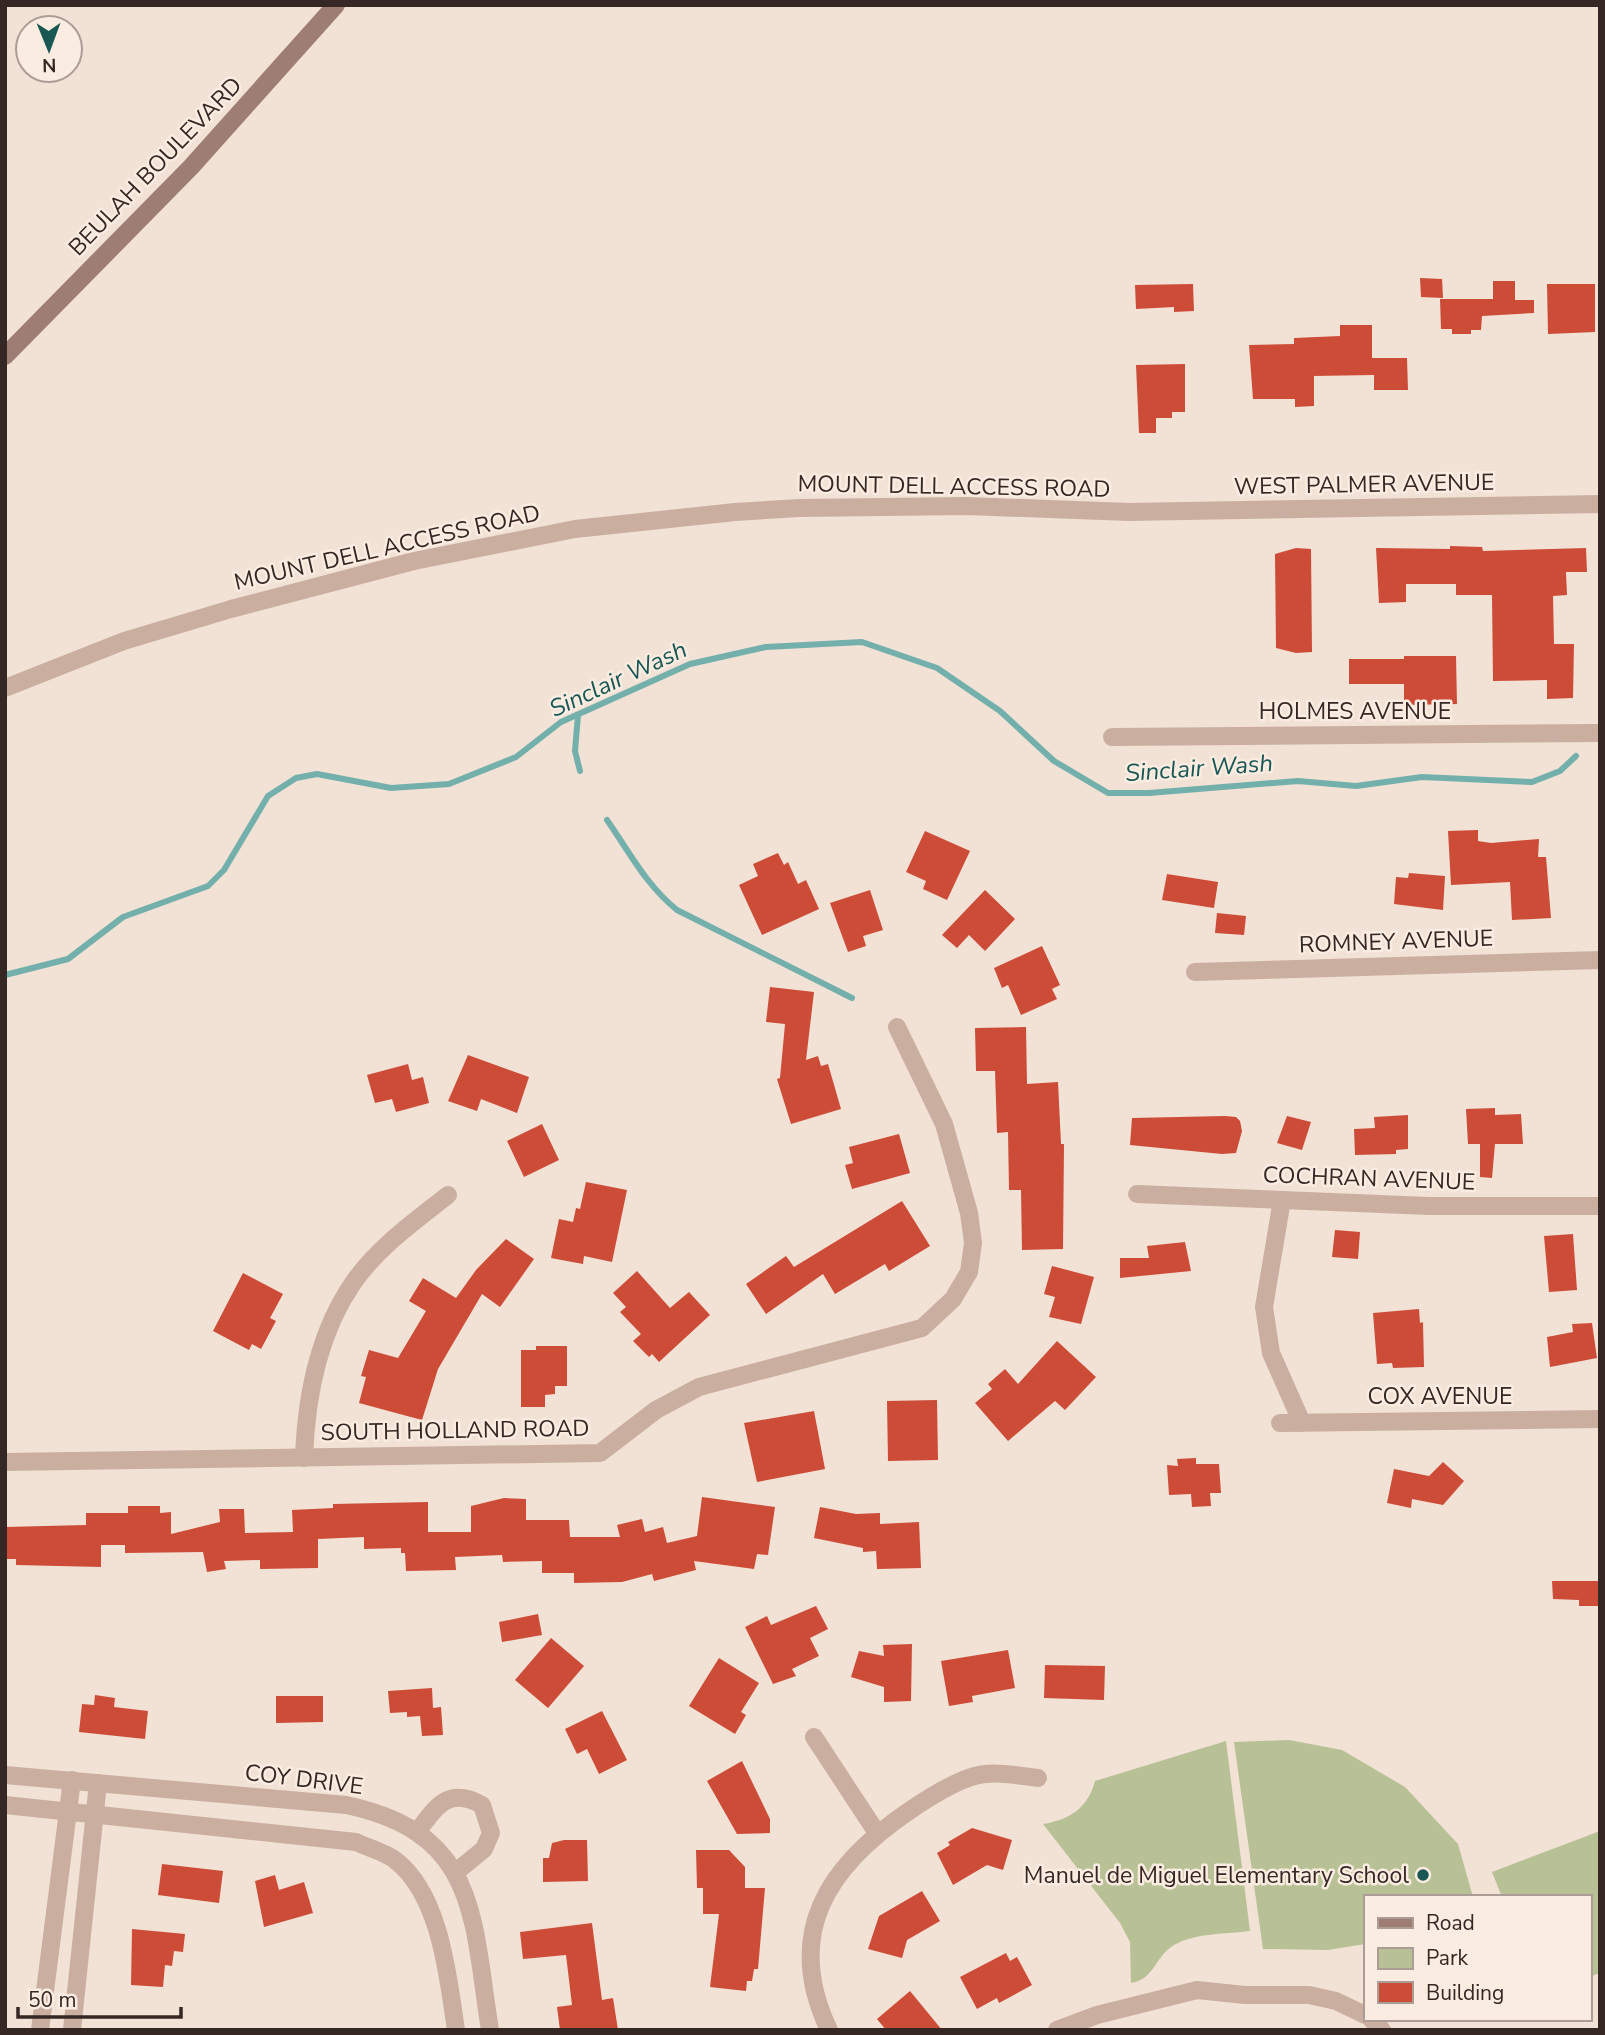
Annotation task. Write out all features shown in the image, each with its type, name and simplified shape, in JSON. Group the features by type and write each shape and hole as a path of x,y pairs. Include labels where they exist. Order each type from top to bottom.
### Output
{"main road":[{"name":"BEULAH BOULEVARD","path":"5,356 191,166 336,5"}],"street":[{"name":"WEST PALMER AVENUE","path":"1129,512 1600,504"},
{"name":"MOUNT DELL ACCESS ROAD","path":"5,688 124,642 231,609 414,561 575,529 799,508 967,506 1129,512"},
{"name":"HOLMES AVENUE","path":"1112,737 1600,733"},
{"name":"ROMNEY AVENUE","path":"1195,972 1600,960"},
{"name":"SOUTH HOLLAND ROAD","path":"5,1462 600,1453 656,1410 699,1387 922,1328 953,1299 969,1272 973,1244 969,1213 944,1124 897,1027"},
{"name":"COCHRAN AVENUE","path":"1137,1194 1429,1206 1600,1206"},
{"path":"304,1458 311,1387 330,1328 353,1282 396,1236 448,1195"},
{"path":"1282,1200 1264,1307 1271,1353 1302,1423"},
{"name":"COX AVENUE","path":"1280,1423 1600,1419"},
{"path":"814,1737 877,1833"},
{"path":"829,2030 810,1983 809,1953 824,1900 839,1872 877,1833 932,1796 984,1773 1038,1777"},
{"name":"COY DRIVE","path":"5,1775 346,1805 370,1811 416,1832 436,1847 456,1872 468,1898 490,2030"},
{"path":"40,2030 72,1780"},
{"path":"72,2030 98,1783"},
{"path":"416,1832 438,1806 453,1797 469,1797 482,1805 491,1833 484,1849 456,1872"},
{"path":"5,1805 356,1843 394,1859 420,1891 437,1929 456,2030"},
{"path":"1057,2030 1097,2015 1198,1990 1245,1995 1309,1994 1336,2001 1364,2015"}],"green space":[{"name":"Manuel de Miguel Elementary School","path":"1289,1740 1342,1750 1405,1787 1458,1844 1472,1895 1364,1895 1364,1944 1328,1950 1263,1949 1234,1742"},
{"path":"1226,1741 1250,1931 1201,1936 1182,1941 1168,1950 1145,1977 1131,1983 1130,1942 1120,1923 1043,1824 1076,1811 1088,1799 1095,1781"},
{"path":"1600,1831 1600,1973 1591,1976 1591,1895 1501,1895 1492,1872"}],"building":[{"path":"1420,278 1442,279 1443,298 1421,297"},
{"path":"1493,281 1515,281 1515,300 1534,300 1534,313 1482,316 1481,330 1471,330 1471,334 1452,334 1452,329 1441,329 1440,299 1493,299"},
{"path":"1193,284 1194,311 1174,312 1174,307 1136,309 1135,285"},
{"path":"1547,284 1595,284 1595,332 1548,334"},
{"path":"1340,325 1372,325 1372,358 1407,358 1408,390 1374,390 1374,375 1314,376 1314,406 1295,407 1295,399 1253,399 1249,345 1294,344 1294,338 1340,336"},
{"path":"1185,364 1185,412 1172,412 1172,418 1156,418 1156,433 1139,433 1136,365"},
{"path":"1450,546 1482,547 1483,551 1586,548 1587,572 1566,572 1567,595 1553,596 1554,644 1574,644 1573,698 1547,699 1547,680 1493,681 1492,595 1456,595 1456,584 1406,584 1406,602 1379,603 1376,548 1450,549"},
{"path":"1296,548 1311,549 1312,652 1296,653 1276,648 1275,554"},
{"path":"1404,656 1456,656 1457,704 1404,705 1404,684 1349,684 1349,659 1404,659"},
{"path":"1478,830 1478,841 1491,843 1539,839 1538,857 1546,857 1551,918 1512,920 1510,882 1451,885 1448,831"},
{"path":"925,831 970,851 947,900 923,889 926,881 906,872"},
{"path":"778,853 784,865 788,862 798,884 806,880 819,909 762,935 739,885 758,876 753,864"},
{"path":"1409,873 1445,876 1443,910 1394,904 1396,877 1408,878"},
{"path":"1167,874 1218,882 1214,908 1162,900"},
{"path":"870,890 883,930 863,936 866,946 848,952 830,903"},
{"path":"985,890 1015,919 985,951 969,935 957,948 942,935"},
{"path":"1217,913 1246,916 1244,935 1215,933"},
{"path":"1042,946 1060,985 1052,989 1057,999 1021,1015 1008,985 1002,988 994,968"},
{"path":"770,987 814,992 806,1060 818,1056 821,1066 828,1064 841,1109 791,1124 777,1079 780,1078 785,1024 766,1022"},
{"path":"1026,1027 1027,1084 1058,1082 1061,1144 1064,1144 1063,1249 1022,1250 1021,1190 1009,1190 1008,1132 997,1133 995,1071 976,1071 975,1028"},
{"path":"468,1055 529,1077 517,1113 481,1099 477,1111 448,1101"},
{"path":"408,1064 412,1080 423,1077 429,1103 396,1112 392,1099 375,1103 367,1075"},
{"path":"1495,1108 1495,1115 1521,1114 1523,1144 1495,1144 1492,1178 1480,1177 1480,1144 1468,1144 1466,1109"},
{"path":"1408,1115 1408,1149 1396,1150 1396,1154 1355,1155 1354,1129 1375,1128 1374,1117"},
{"path":"1287,1116 1311,1122 1302,1150 1277,1143"},
{"path":"1236,1117 1240,1121 1242,1131 1236,1153 1130,1145 1132,1118"},
{"path":"542,1124 559,1160 524,1177 507,1141"},
{"path":"899,1134 910,1173 852,1189 845,1165 853,1163 849,1147"},
{"path":"586,1182 627,1190 612,1262 584,1256 583,1264 551,1258 559,1219 573,1222 576,1208 580,1209"},
{"path":"902,1201 930,1246 889,1271 885,1264 835,1294 823,1274 766,1314 746,1284 786,1256 794,1267"},
{"path":"1335,1230 1360,1232 1358,1259 1332,1257"},
{"path":"1573,1234 1577,1290 1549,1292 1544,1236"},
{"path":"506,1239 534,1259 500,1307 482,1294 438,1369 422,1420 359,1403 366,1377 361,1376 369,1350 398,1358 426,1311 409,1301 423,1278 456,1298 476,1270"},
{"path":"1185,1242 1191,1271 1120,1278 1120,1258 1149,1258 1147,1246"},
{"path":"1052,1266 1094,1277 1081,1324 1049,1317 1055,1297 1044,1294"},
{"path":"637,1271 670,1308 689,1292 710,1315 659,1362 652,1354 649,1357 633,1341 641,1334 620,1312 626,1307 613,1293"},
{"path":"243,1273 283,1294 270,1318 276,1321 261,1349 252,1344 249,1350 213,1331"},
{"path":"1419,1309 1420,1323 1423,1322 1424,1367 1393,1368 1392,1363 1377,1364 1373,1313"},
{"path":"1592,1323 1597,1358 1550,1367 1547,1337 1573,1332 1572,1324"},
{"path":"1057,1341 1096,1377 1065,1410 1055,1401 1008,1441 975,1403 992,1389 988,1384 1005,1369 1018,1384"},
{"path":"536,1346 567,1346 567,1386 555,1386 555,1394 545,1395 545,1407 521,1407 521,1350 536,1350"},
{"path":"937,1400 938,1460 888,1461 887,1401"},
{"path":"814,1411 825,1469 757,1482 744,1423"},
{"path":"1196,1458 1196,1464 1219,1464 1221,1493 1210,1493 1211,1506 1192,1507 1191,1494 1169,1495 1167,1465 1178,1466 1177,1459"},
{"path":"1443,1462 1464,1481 1443,1505 1412,1499 1411,1508 1387,1503 1394,1469 1429,1476"},
{"path":"702,1497 775,1507 768,1555 757,1554 754,1569 694,1561 696,1570 654,1581 652,1574 622,1582 574,1583 574,1573 542,1573 542,1561 503,1562 502,1555 455,1557 456,1570 406,1571 405,1553 401,1553 401,1548 364,1549 364,1537 318,1539 318,1568 260,1569 260,1560 224,1561 226,1569 207,1572 203,1552 125,1553 125,1545 101,1545 101,1567 16,1565 16,1559 5,1559 5,1527 86,1525 86,1513 128,1513 128,1506 160,1506 160,1513 171,1512 171,1534 220,1522 219,1509 244,1509 245,1533 293,1532 292,1510 333,1508 333,1504 428,1502 428,1532 471,1532 471,1506 504,1498 526,1499 526,1520 569,1520 570,1537 620,1537 617,1525 642,1519 645,1532 663,1527 667,1543 697,1536"},
{"path":"820,1507 856,1514 880,1513 880,1524 919,1522 921,1568 877,1569 876,1551 863,1552 863,1548 814,1538"},
{"path":"1552,1581 1600,1581 1600,1606 1579,1606 1579,1600 1553,1599"},
{"path":"816,1606 828,1629 810,1638 819,1656 792,1669 796,1676 773,1684 745,1627 767,1616 771,1625"},
{"path":"538,1614 542,1635 502,1642 499,1622"},
{"path":"551,1638 584,1666 548,1708 515,1680"},
{"path":"912,1644 911,1701 884,1702 884,1687 851,1677 859,1651 884,1656 883,1645"},
{"path":"1008,1650 1015,1688 972,1696 973,1702 949,1706 941,1661"},
{"path":"719,1658 759,1683 741,1712 746,1715 735,1734 689,1706"},
{"path":"1045,1665 1105,1666 1104,1700 1044,1698"},
{"path":"432,1688 433,1708 441,1707 443,1735 422,1736 420,1716 407,1717 407,1712 390,1713 388,1691"},
{"path":"95,1695 115,1698 114,1707 148,1711 145,1739 79,1732 82,1704 94,1705"},
{"path":"276,1696 323,1696 323,1722 276,1723"},
{"path":"602,1711 627,1760 599,1774 587,1749 577,1754 565,1729"},
{"path":"742,1761 770,1819 770,1833 737,1834 707,1781"},
{"path":"972,1828 1012,1840 1003,1870 987,1865 953,1885 937,1853 950,1845 948,1842"},
{"path":"587,1840 588,1881 543,1882 543,1858 549,1858 552,1843"},
{"path":"696,1850 729,1850 745,1867 745,1888 765,1888 758,1969 754,1969 752,1981 747,1981 746,1991 710,1987 719,1914 703,1914 703,1888 697,1888"},
{"path":"162,1864 223,1871 219,1903 158,1895"},
{"path":"275,1875 279,1890 304,1882 313,1913 264,1927 255,1881"},
{"path":"922,1891 940,1921 907,1940 902,1958 868,1949 879,1916"},
{"path":"592,1923 602,2000 613,1998 618,2030 560,2030 557,2007 572,2005 566,1955 523,1959 520,1932"},
{"path":"132,1929 185,1934 183,1952 174,1951 172,1966 165,1965 163,1987 131,1985"},
{"path":"1006,1953 1010,1961 1017,1957 1032,1985 999,2003 997,1998 977,2009 960,1977"},
{"path":"910,1991 942,2030 886,2030 877,2019"}],"waterway":[{"name":"Sinclair Wash","path":"5,975 68,959 123,917 208,886 224,870 268,796 296,778 317,774 391,788 449,784 516,757 561,722 690,664 766,647 862,642 937,668 1000,711 1054,761 1108,793 1149,793 1298,781 1356,786 1422,777 1532,782 1560,771 1576,756"},
{"path":"578,715 575,751 580,771"},
{"path":"607,820 647,879 677,910 852,998"}],"place":[{"name":"Manuel de Miguel Elementary School","path":"1423,1875"}]}
